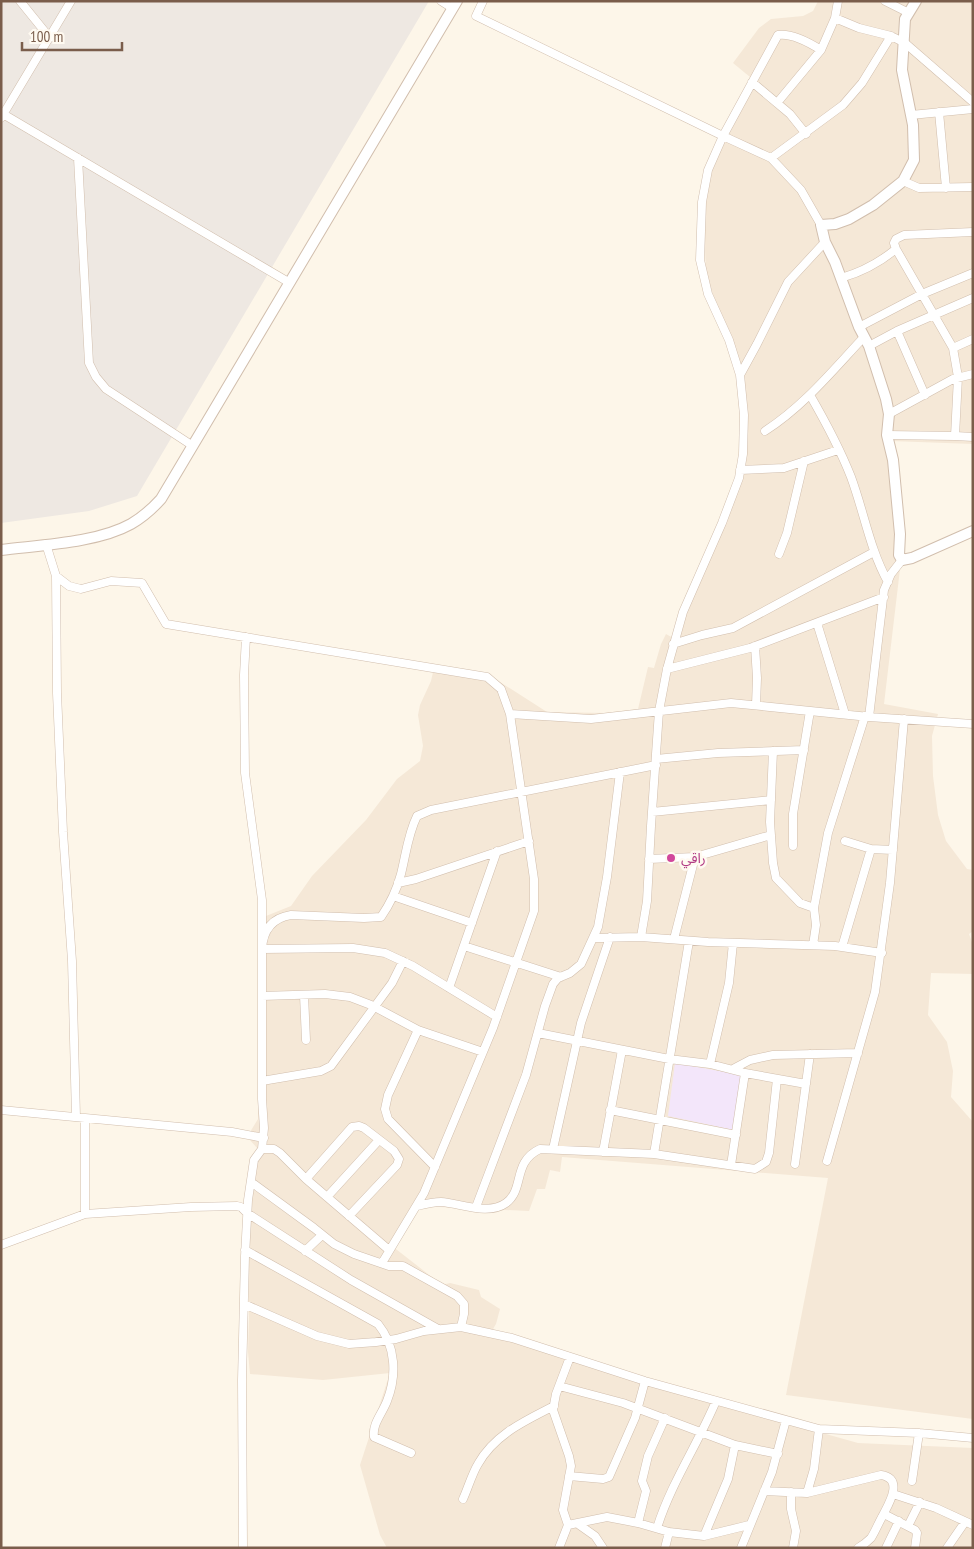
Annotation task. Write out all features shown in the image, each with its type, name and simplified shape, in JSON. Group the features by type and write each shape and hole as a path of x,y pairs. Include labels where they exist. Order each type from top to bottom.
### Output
{"street":[{"path":"20,1 50,38"},
{"path":"71,1 2,116 78,158 290,283"},
{"path":"1,550 89,538 130,525 142,517 161,499 454,5 441,1"},
{"path":"483,1 476,16 771,158 801,190 820,225 825,242 841,278 866,342 889,414 887,435 892,460 900,534 899,555 902,560"},
{"path":"777,103 821,50 835,18 838,1"},
{"path":"885,1 909,13"},
{"path":"820,225 835,224 849,219 873,205 903,181 914,160 913,125 902,70 905,19 916,1"},
{"path":"835,18 859,28 891,36 905,42 973,102"},
{"path":"641,936 647,901 659,711 667,669 683,612 722,523 739,478 743,454 744,415 740,375 729,340 708,294 700,260 702,202 708,170 723,136 780,34 798,39 821,50"},
{"path":"771,158 832,115 851,97 891,36"},
{"path":"752,82 790,114 806,134"},
{"path":"911,115 973,109"},
{"path":"939,112 946,188"},
{"path":"78,158 88,363 106,389 193,446"},
{"path":"903,181 919,188 973,186"},
{"path":"955,436 958,377 952,348 894,243 896,239 904,235 973,232"},
{"path":"740,375 788,282 825,242"},
{"path":"841,278 865,270 880,262 896,249"},
{"path":"859,327 922,294 973,273"},
{"path":"765,431 780,422 866,342 897,331 973,298"},
{"path":"897,331 925,395"},
{"path":"952,348 973,339"},
{"path":"889,414 958,377 973,374"},
{"path":"810,395 824,419 851,477 877,563 888,582"},
{"path":"887,435 973,437"},
{"path":"740,470 784,468 838,450"},
{"path":"779,554 787,533 804,461"},
{"path":"813,945 816,925 814,908 828,834 867,716 884,597 891,574 902,560 912,558 973,530"},
{"path":"46,544 56,576 57,694 63,832 72,961 76,1117"},
{"path":"673,644 733,628 874,552"},
{"path":"56,576 70,586 81,589 111,581 142,583 166,624 487,677 501,689 510,714 529,841 534,879 534,911 497,1017 435,1167 418,1206 382,1263"},
{"path":"667,669 755,646 884,597"},
{"path":"817,623 845,714"},
{"path":"243,1548 242,1380 245,1250 247,1213 254,1160 262,1149 264,1138 262,1082 262,900 245,773 244,676 246,637"},
{"path":"755,646 756,705"},
{"path":"510,714 591,719 731,703 973,724"},
{"path":"793,846 793,814 810,711"},
{"path":"827,1161 875,992 882,953 904,719"},
{"path":"262,949 266,931 271,922 282,916 381,917 398,883 410,832 417,816 431,810 620,772 656,762 718,753 804,750"},
{"path":"773,751 771,835 776,878 800,903 814,908"},
{"path":"476,1208 526,1075 553,984 581,964 598,927 607,877 620,772"},
{"path":"652,812 771,800"},
{"path":"649,859 695,857 771,835"},
{"path":"398,883 416,879 529,841"},
{"path":"845,841 871,849 893,850"},
{"path":"842,947 871,849"},
{"path":"449,988 497,851"},
{"path":"674,939 695,857"},
{"path":"393,896 472,922"},
{"path":"594,938 641,936 689,941 842,947 882,953"},
{"path":"553,1149 581,1023 610,937"},
{"path":"654,1154 689,941"},
{"path":"710,1064 729,983 733,943"},
{"path":"464,946 561,977"},
{"path":"262,949 353,948 385,953 497,1017"},
{"path":"262,1082 320,1071 331,1066 392,983 402,961"},
{"path":"262,996 325,994 350,998 374,1006 418,1030 483,1052"},
{"path":"304,995 306,1040"},
{"path":"418,1030 388,1095 385,1109 388,1119 435,1167"},
{"path":"538,1033 670,1059 710,1064 745,1073 806,1084"},
{"path":"603,1152 622,1050"},
{"path":"733,1069 750,1060 765,1057 858,1053"},
{"path":"795,1164 810,1054"},
{"path":"731,1165 745,1073"},
{"path":"418,1206 439,1202 484,1208 505,1203 512,1196 524,1162 530,1154 540,1149 654,1154 755,1169 766,1162 769,1153 777,1079"},
{"path":"1,1110 232,1132 264,1138"},
{"path":"610,1110 736,1135"},
{"path":"85,1118 85,1214"},
{"path":"306,1180 352,1127 359,1126 364,1128 394,1151 399,1159 398,1165 349,1216"},
{"path":"327,1197 379,1140"},
{"path":"262,1149 274,1149 306,1180 389,1250"},
{"path":"251,1182 334,1244 354,1254 389,1266 403,1266 457,1296 464,1304 461,1327"},
{"path":"1,1245 85,1214 237,1206 351,1280 438,1329"},
{"path":"305,1251 322,1235"},
{"path":"245,1250 378,1324 389,1340 393,1356 393,1379 387,1401 373,1429 374,1437 411,1453"},
{"path":"244,1304 317,1336 349,1344 389,1340 438,1329 461,1327 512,1338 645,1381 819,1429 973,1438"},
{"path":"559,1548 568,1525 563,1510 571,1466 553,1410 559,1386 570,1357"},
{"path":"570,1476 602,1479 609,1477 638,1408 645,1381"},
{"path":"559,1386 638,1408 735,1445 778,1454"},
{"path":"657,1528 677,1479 702,1433 716,1401"},
{"path":"463,1499 478,1464 495,1442 514,1426 554,1406"},
{"path":"638,1523 646,1491 642,1481 648,1456 665,1418"},
{"path":"741,1548 778,1454 786,1420"},
{"path":"808,1493 814,1469 819,1429"},
{"path":"912,1481 919,1434"},
{"path":"704,1536 728,1478 735,1445"},
{"path":"764,1491 808,1493 881,1475 889,1479 893,1494 870,1538 858,1548"},
{"path":"791,1492 791,1509 796,1531 793,1548"},
{"path":"893,1494 947,1512 969,1523 947,1548"},
{"path":"908,1526 920,1502"},
{"path":"884,1514 917,1532 915,1548"},
{"path":"568,1525 607,1517 669,1532 704,1536 749,1525"},
{"path":"886,1548 898,1521"},
{"path":"578,1524 591,1532 604,1548"},
{"path":"665,1548 669,1532"}],"shaded area":[{"path":"1,1 429,1 137,496 89,511 1,523"},
{"path":"818,1 973,1 973,444 891,441 905,527 884,704 938,714 932,736 933,776 938,815 946,841 967,869 973,870 973,931 969,934 973,945 973,974 931,973 928,1015 947,1042 953,1071 951,1097 973,1122 973,1419 786,1395 828,1178 562,1157 560,1172 550,1170 545,1189 537,1189 529,1211 418,1206 392,1246 442,1285 450,1283 479,1290 481,1297 500,1309 493,1329 495,1332 776,1420 858,1443 973,1448 973,1548 387,1548 380,1535 360,1465 390,1373 323,1380 250,1374 248,1352 249,1209 258,1149 247,1137 258,1119 261,918 291,906 312,876 366,820 397,779 420,761 423,746 418,715 434,668 487,677 500,682 547,712 605,713 638,709 648,667 654,668 666,634 673,638 740,472 742,416 733,349 706,275 704,224 708,168 750,77 733,63 759,28 771,19 803,16 813,11"},
{"path":"675,1063 741,1075 734,1130 668,1116"}],"place":[{"name":"راقي","path":"671,858"}]}
